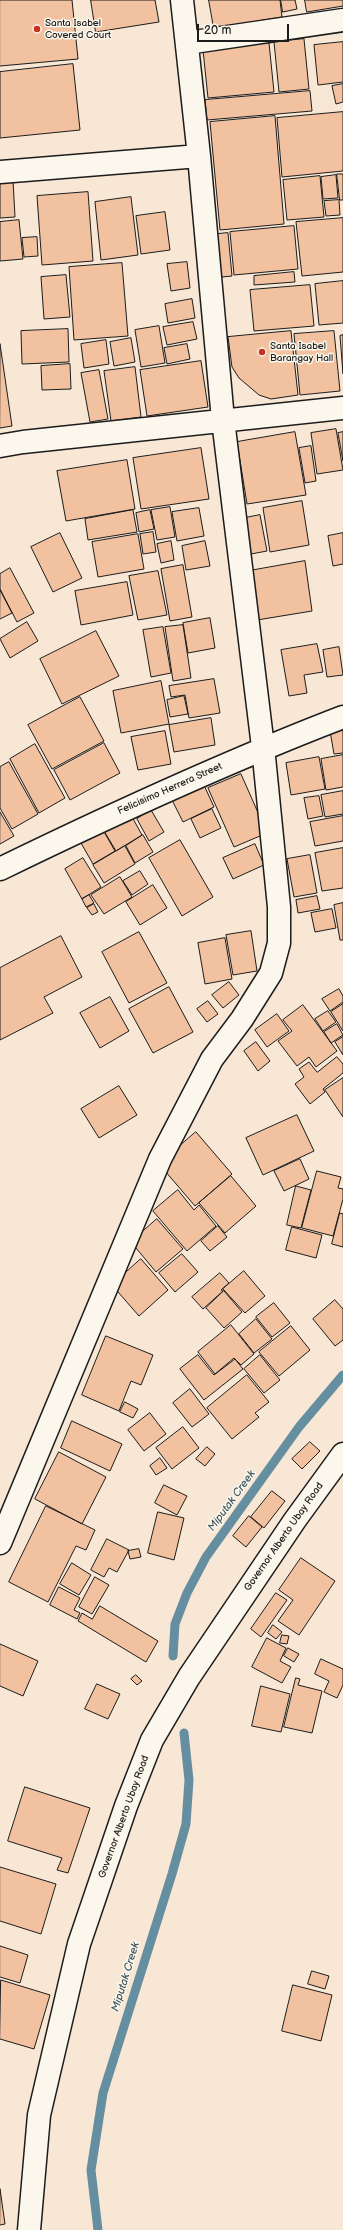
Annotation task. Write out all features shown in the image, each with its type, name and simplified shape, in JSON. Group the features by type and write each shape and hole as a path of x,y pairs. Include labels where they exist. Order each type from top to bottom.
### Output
{"street":[{"path":"0,1543 160,1159 212,1059 242,1019 270,973 279,943 279,907 263,747 223,420 199,156 182,0"},
{"path":"187,43 343,20"},
{"path":"0,172 199,156"},
{"path":"0,446 23,442 343,408"},
{"name":"Felicisimo Herrera Street","path":"0,869 128,807 263,747 343,717"},
{"name":"Governor Alberto Ubay Road","path":"30,2230 39,2115 79,1944 126,1806 152,1740 189,1677 291,1526 343,1454"}],"building":[{"name":"Santa Isabel Covered Court","path":"0,0 72,0 78,59 0,66"},
{"path":"91,0 155,0 159,22 96,32"},
{"path":"209,0 280,0 282,17 214,28"},
{"path":"281,0 295,0 297,9 283,12"},
{"path":"305,0 343,0 343,6 307,12"},
{"path":"304,39 309,89 279,92 274,42"},
{"path":"343,42 343,82 318,85 314,45"},
{"path":"269,43 274,92 208,98 203,50"},
{"path":"73,64 80,130 0,138 0,72"},
{"path":"343,84 343,102 336,104 332,86"},
{"path":"310,91 312,111 207,120 205,100"},
{"path":"343,112 343,171 282,177 277,118"},
{"path":"275,116 284,224 220,230 210,122"},
{"path":"337,174 343,174 343,200 340,200"},
{"path":"336,175 338,198 323,199 321,177"},
{"path":"320,176 324,217 287,220 283,180"},
{"path":"13,180 15,217 0,218 0,181"},
{"path":"88,192 93,261 42,265 37,196"},
{"path":"131,197 138,255 101,260 95,202"},
{"path":"339,200 340,215 326,216 324,201"},
{"path":"165,212 170,250 141,254 136,216"},
{"path":"343,218 343,272 302,276 296,222"},
{"path":"19,220 23,259 0,261 0,222"},
{"path":"294,226 298,269 234,275 230,232"},
{"path":"228,233 232,276 212,278 208,235"},
{"path":"37,237 38,256 24,257 22,238"},
{"path":"187,262 190,288 171,291 167,264"},
{"path":"122,263 128,336 74,340 69,267"},
{"path":"294,272 295,282 254,285 254,276"},
{"path":"66,275 70,317 44,319 41,277"},
{"path":"343,281 343,323 319,325 315,284"},
{"path":"310,285 314,326 254,331 250,290"},
{"path":"192,299 195,318 168,323 165,304"},
{"path":"193,322 197,339 167,345 163,327"},
{"path":"159,326 165,363 141,367 135,330"},
{"path":"68,329 69,362 22,364 21,331"},
{"name":"Santa Isabel Barangay Hall","path":"291,331 298,395 271,399 259,395 239,378 232,367 228,337"},
{"path":"334,331 340,391 300,395 294,334"},
{"path":"343,335 343,374 340,336"},
{"path":"131,338 135,362 114,366 110,342"},
{"path":"106,340 109,364 84,368 81,344"},
{"path":"0,344 12,426 0,428"},
{"path":"187,344 190,359 167,364 164,348"},
{"path":"201,361 208,407 147,416 140,370"},
{"path":"70,364 71,389 42,390 41,366"},
{"path":"135,367 141,417 111,421 104,371"},
{"path":"99,370 108,419 90,422 81,373"},
{"path":"336,429 343,470 317,474 311,433"},
{"path":"295,432 306,495 247,504 237,442"},
{"path":"343,432 343,461 338,433"},
{"path":"311,446 316,481 305,483 299,448"},
{"path":"201,448 209,499 141,509 133,458"},
{"path":"127,460 135,509 66,521 57,471"},
{"path":"302,501 309,545 270,552 263,508"},
{"path":"170,507 175,537 157,540 151,510"},
{"path":"199,508 204,536 177,541 172,512"},
{"path":"133,510 137,532 88,540 85,519"},
{"path":"150,510 154,529 139,532 136,513"},
{"path":"260,515 267,551 251,554 245,518"},
{"path":"153,532 156,552 143,554 140,534"},
{"path":"60,533 82,578 53,592 31,547"},
{"path":"343,533 343,564 333,566 328,536"},
{"path":"138,534 144,569 98,577 92,542"},
{"path":"171,541 174,560 161,563 157,544"},
{"path":"205,541 210,566 186,570 182,546"},
{"path":"305,561 312,611 257,620 249,571"},
{"path":"183,565 192,617 170,621 161,569"},
{"path":"10,568 34,613 17,622 0,589 0,574"},
{"path":"158,571 167,615 138,620 129,576"},
{"path":"127,582 133,615 81,625 75,591"},
{"path":"0,590 12,613 0,619"},
{"path":"210,618 215,648 188,653 183,623"},
{"path":"27,622 38,641 10,658 0,639"},
{"path":"183,625 191,678 173,681 165,627"},
{"path":"163,627 171,673 151,677 143,630"},
{"path":"96,631 119,676 62,704 40,659"},
{"path":"317,644 323,672 304,675 307,693 289,696 281,650"},
{"path":"339,647 343,675 327,677 323,650"},
{"path":"214,679 220,713 189,718 185,695 171,697 169,686"},
{"path":"161,681 169,724 121,733 113,691"},
{"path":"184,696 188,714 170,717 167,700"},
{"path":"80,697 104,741 52,769 28,725"},
{"path":"211,718 215,745 174,752 169,725"},
{"path":"343,729 343,753 334,754 330,731"},
{"path":"165,731 171,764 138,770 131,737"},
{"path":"104,743 120,773 70,800 54,770"},
{"path":"35,744 65,798 39,813 10,759"},
{"path":"343,755 343,787 326,790 321,759"},
{"path":"319,757 325,789 291,795 286,763"},
{"path":"9,762 38,814 12,829 0,808 0,767"},
{"path":"241,774 267,833 234,847 208,788"},
{"path":"203,783 214,807 183,822 171,798"},
{"path":"343,791 343,814 325,817 321,795"},
{"path":"319,796 323,816 308,819 304,798"},
{"path":"212,809 221,828 200,838 191,819"},
{"path":"151,810 164,832 149,841 137,819"},
{"path":"0,812 14,836 0,844"},
{"path":"131,815 142,835 116,851 104,831"},
{"path":"343,816 343,841 315,846 310,822"},
{"path":"103,830 115,851 93,864 81,843"},
{"path":"143,835 153,852 135,863 126,846"},
{"path":"180,840 213,897 182,916 149,858"},
{"path":"255,844 264,865 233,879 223,858"},
{"path":"125,846 135,864 104,883 93,865"},
{"path":"343,848 343,888 322,891 315,853"},
{"path":"310,855 317,893 294,897 287,859"},
{"path":"83,858 101,887 82,899 65,869"},
{"path":"140,871 148,884 132,895 123,881"},
{"path":"120,877 132,897 104,914 91,895"},
{"path":"153,885 167,908 140,925 126,902"},
{"path":"89,895 94,903 86,907 82,899"},
{"path":"317,896 320,909 298,913 296,900"},
{"path":"343,903 343,940 340,940 334,905"},
{"path":"94,904 98,912 92,915 87,908"},
{"path":"332,909 336,928 315,932 311,913"},
{"path":"251,931 257,971 233,975 226,935"},
{"path":"139,932 167,983 129,1003 102,952"},
{"path":"61,936 82,977 44,997 53,1013 0,1040 0,968"},
{"path":"225,938 232,979 205,984 198,943"},
{"path":"229,982 239,995 223,1008 212,995"},
{"path":"169,987 193,1032 153,1053 129,1009"},
{"path":"339,989 343,996 343,1002 330,1011 322,999"},
{"path":"110,997 129,1031 100,1048 80,1013"},
{"path":"208,1001 218,1014 207,1022 197,1009"},
{"path":"343,1004 343,1031 331,1012"},
{"path":"303,1005 337,1051 316,1067 309,1057 297,1066 278,1041 292,1031 283,1020"},
{"path":"328,1011 336,1022 323,1031 315,1019"},
{"path":"277,1014 289,1031 267,1047 255,1030"},
{"path":"337,1024 343,1035 331,1043 324,1032"},
{"path":"343,1037 343,1055 335,1042"},
{"path":"256,1042 270,1061 258,1071 244,1051"},
{"path":"337,1057 343,1064 343,1073 323,1089 325,1092 310,1104 295,1084 304,1077 299,1069 309,1062 317,1072"},
{"path":"343,1078 343,1117 325,1090"},
{"path":"119,1086 137,1115 99,1138 81,1109"},
{"path":"297,1115 314,1151 263,1175 246,1138"},
{"path":"196,1132 232,1174 195,1206 159,1164"},
{"path":"300,1159 309,1179 284,1191 274,1171"},
{"path":"317,1171 341,1177 338,1188 343,1189 343,1199 333,1236 302,1228"},
{"path":"231,1176 256,1206 225,1233 199,1203"},
{"path":"296,1186 311,1190 301,1228 287,1225"},
{"path":"178,1190 194,1210 199,1205 216,1226 187,1251 153,1211"},
{"path":"340,1213 343,1214 343,1247 332,1244"},
{"path":"157,1219 183,1249 156,1272 131,1242"},
{"path":"218,1226 227,1237 210,1251 201,1241"},
{"path":"292,1227 322,1235 316,1258 286,1250"},
{"path":"182,1254 198,1272 175,1292 159,1273"},
{"path":"141,1259 168,1290 139,1316 112,1285"},
{"path":"244,1271 265,1296 245,1313 223,1289"},
{"path":"220,1273 229,1283 221,1290 223,1291 203,1309 192,1297"},
{"path":"224,1291 242,1312 224,1328 206,1308"},
{"path":"335,1300 343,1309 343,1340 335,1346 313,1319"},
{"path":"274,1303 290,1323 272,1337 256,1317"},
{"path":"256,1319 272,1339 254,1353 239,1334"},
{"path":"231,1325 254,1354 241,1365 234,1358 215,1374 198,1352"},
{"path":"291,1326 310,1350 279,1376 259,1352"},
{"path":"106,1336 153,1355 141,1385 131,1381 119,1411 82,1395"},
{"path":"198,1355 214,1375 235,1359 243,1369 204,1400 180,1369"},
{"path":"260,1355 280,1380 264,1393 244,1369"},
{"path":"247,1375 269,1402 255,1413 259,1417 232,1439 207,1408"},
{"path":"190,1389 209,1414 192,1427 173,1403"},
{"path":"125,1402 138,1409 133,1418 120,1412"},
{"path":"150,1413 166,1434 144,1451 128,1430"},
{"path":"72,1421 122,1444 110,1471 61,1448"},
{"path":"183,1427 199,1448 172,1469 156,1448"},
{"path":"310,1442 320,1451 302,1469 292,1459"},
{"path":"207,1447 215,1454 205,1466 196,1459"},
{"path":"59,1452 106,1477 82,1524 35,1499"},
{"path":"160,1458 167,1468 156,1475 150,1466"},
{"path":"164,1485 187,1496 177,1515 155,1503"},
{"path":"272,1491 285,1501 264,1528 251,1517"},
{"path":"46,1506 95,1530 86,1550 76,1546 48,1602 9,1582"},
{"path":"158,1512 184,1518 174,1560 148,1553"},
{"path":"249,1516 262,1527 246,1547 233,1536"},
{"path":"107,1539 129,1550 117,1572 109,1568 104,1577 91,1570"},
{"path":"139,1549 141,1557 130,1559 128,1551"},
{"path":"301,1558 335,1581 299,1635 278,1621 293,1600 279,1590"},
{"path":"72,1563 91,1575 79,1595 60,1584"},
{"path":"95,1577 109,1585 92,1614 79,1607"},
{"path":"59,1587 80,1598 74,1610 80,1613 77,1619 50,1605"},
{"path":"276,1593 287,1600 261,1637 251,1629"},
{"path":"100,1606 158,1641 146,1662 78,1621 82,1613 92,1619"},
{"path":"273,1625 282,1632 276,1639 268,1633"},
{"path":"282,1635 289,1636 287,1644 280,1643"},
{"path":"267,1638 286,1648 280,1661 291,1667 282,1683 252,1667"},
{"path":"0,1644 38,1661 23,1696 0,1686"},
{"path":"288,1648 299,1654 294,1662 284,1656"},
{"path":"321,1659 343,1669 343,1685 337,1698 324,1692 329,1681 315,1674"},
{"path":"136,1675 142,1681 137,1685 131,1679"},
{"path":"296,1678 300,1679 298,1685 322,1691 312,1733 284,1727"},
{"path":"97,1684 120,1694 108,1719 85,1709"},
{"path":"261,1686 290,1694 281,1732 252,1726"},
{"path":"25,1787 90,1808 68,1873 57,1870 62,1858 8,1841"},
{"path":"0,1867 56,1884 41,1934 0,1921"},
{"path":"0,1946 28,1955 20,1983 0,1977"},
{"path":"312,1971 329,1976 325,1989 308,1984"},
{"path":"1,1980 50,1995 34,2049 0,2039"},
{"path":"293,1985 332,1995 321,2041 282,2031"},
{"path":"0,2189 5,2224 0,2225"}],"waterway":[{"name":"Miputak Creek","path":"173,1656 175,1624 187,1593 206,1557 299,1427 343,1375"},
{"name":"Miputak Creek","path":"98,2230 91,2170 103,2093 172,1874 186,1824 189,1780 184,1733"}],"place":[{"name":"Santa Isabel Covered Court","path":"37,29"},
{"name":"Santa Isabel Barangay Hall","path":"262,352"}]}
